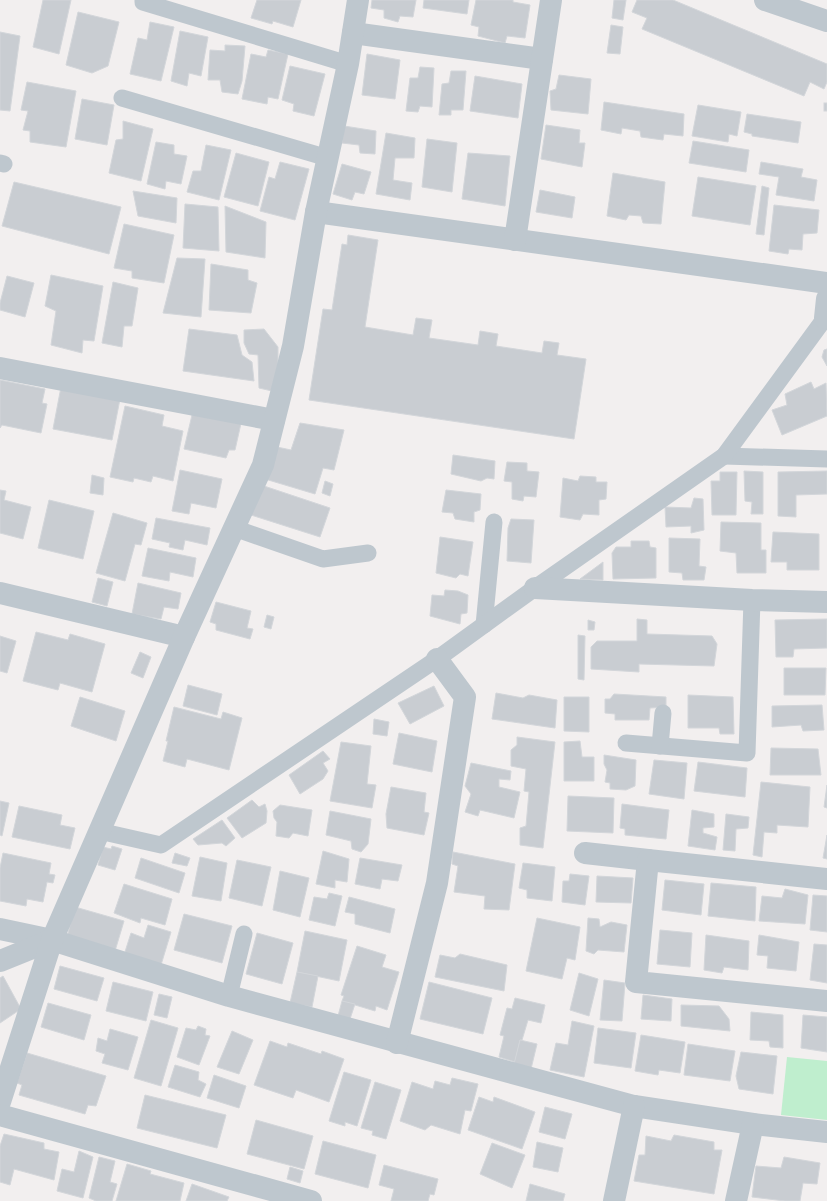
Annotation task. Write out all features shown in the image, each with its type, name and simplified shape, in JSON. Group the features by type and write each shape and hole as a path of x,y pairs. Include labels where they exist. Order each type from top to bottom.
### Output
{"street":[{"path":"0,1102 52,940 184,637 263,465 293,346 316,212 348,64 358,0"},
{"path":"515,240 551,0"},
{"path":"764,0 827,21"},
{"path":"353,33 542,59"},
{"path":"316,212 827,283"},
{"path":"0,368 274,420"},
{"path":"535,588 752,600 827,602"},
{"path":"0,593 184,637"},
{"path":"397,1043 437,883 465,697 437,659"},
{"path":"585,853 827,879"},
{"path":"648,860 636,982 827,1002"},
{"path":"0,929 52,940 229,996 397,1043 634,1106 752,1124 827,1132"},
{"path":"0,961 52,940"},
{"path":"614,1201 634,1106"},
{"path":"0,1115 311,1201"},
{"path":"736,1201 752,1124"}],"lane":[{"path":"143,0 143,2 348,64"},
{"path":"122,98 328,158"},
{"path":"99,831 161,845 437,659 535,588 724,456 826,311"},
{"path":"724,456 827,458"},
{"path":"484,625 494,522"},
{"path":"234,528 323,559 368,553"},
{"path":"626,743 747,753 752,600"},
{"path":"660,746 663,713"},
{"path":"229,996 244,934"}],"green space":[{"path":"787,1057 827,1061 827,1120 781,1115"}],"building":[{"path":"43,0 71,0 59,54 33,47"},
{"path":"257,0 301,0 293,27 273,21 272,24 251,18"},
{"path":"372,0 416,0 413,17 400,16 398,22 384,18 384,10 371,8"},
{"path":"424,0 469,0 467,14 423,8"},
{"path":"476,0 513,0 513,2 530,5 525,38 507,36 505,43 478,36 479,27 471,25"},
{"path":"614,0 626,0 623,20 612,18"},
{"path":"637,0 673,0 827,64 827,82 824,89 810,82 804,96 642,29 647,18 632,12"},
{"path":"78,12 119,22 108,66 92,73 66,65"},
{"path":"150,22 174,27 161,81 130,74 138,38 147,40"},
{"path":"611,25 623,27 620,54 607,53"},
{"path":"180,31 208,37 201,76 189,73 187,86 171,81"},
{"path":"0,32 20,36 10,111 0,110"},
{"path":"225,45 245,46 242,81 238,94 222,92 220,80 208,80 210,50 225,51"},
{"path":"268,50 288,54 278,99 268,97 267,104 242,99 251,54 266,57"},
{"path":"367,54 400,60 395,99 362,95"},
{"path":"290,66 325,74 314,116 293,111 294,104 282,100"},
{"path":"420,67 434,68 432,107 420,106 418,112 406,111 410,78 418,78"},
{"path":"451,71 466,71 463,110 451,110 451,115 439,115 442,84 449,83"},
{"path":"559,75 591,79 588,114 551,110 550,91 556,89"},
{"path":"475,76 522,84 518,118 470,111"},
{"path":"27,82 76,91 66,147 30,142 30,131 23,130 28,111 21,110"},
{"path":"82,99 114,105 107,145 75,139"},
{"path":"604,102 684,114 683,136 664,134 663,140 641,137 640,131 622,128 621,134 601,130"},
{"path":"824,103 827,103 827,111 824,111"},
{"path":"698,105 741,112 737,136 729,134 728,142 692,136"},
{"path":"747,114 801,122 798,143 752,136 752,134 744,132"},
{"path":"123,121 153,129 141,181 109,173 116,140 123,139"},
{"path":"546,125 580,130 579,143 585,143 582,167 541,159"},
{"path":"344,126 376,131 375,154 360,153 359,145 342,143"},
{"path":"386,133 415,138 414,158 395,158 393,180 412,183 410,200 376,194"},
{"path":"427,139 457,143 452,192 422,187"},
{"path":"693,141 749,150 746,172 689,163"},
{"path":"156,142 174,145 174,154 187,156 181,184 166,181 165,189 147,184"},
{"path":"206,145 231,150 219,200 187,192 193,171 201,171"},
{"path":"236,153 269,162 258,206 224,197"},
{"path":"468,153 510,156 505,206 462,199"},
{"path":"280,162 309,169 295,220 260,211 269,177 275,179"},
{"path":"761,162 803,169 801,177 817,180 814,201 776,195 779,177 759,174"},
{"path":"342,164 371,172 364,194 355,192 352,200 333,194"},
{"path":"613,173 665,182 661,224 643,223 641,216 629,215 626,220 607,216"},
{"path":"698,177 756,186 750,225 692,216"},
{"path":"14,182 121,207 109,254 2,226"},
{"path":"762,186 769,188 764,235 756,234"},
{"path":"540,190 575,197 572,218 536,212"},
{"path":"133,191 177,198 176,223 138,216"},
{"path":"185,204 218,207 219,251 183,248"},
{"path":"774,205 819,210 817,233 803,234 802,250 789,249 788,254 769,251"},
{"path":"225,206 266,222 265,258 226,252"},
{"path":"124,224 174,235 164,283 132,278 132,271 114,268"},
{"path":"348,235 378,240 365,327 413,335 416,318 432,320 429,338 478,345 480,331 498,334 496,346 542,353 544,341 559,343 557,355 586,359 574,439 309,400 323,309 332,310 342,244 347,245"},
{"path":"177,258 205,259 201,317 163,313"},
{"path":"211,264 248,270 248,280 257,283 251,313 209,310"},
{"path":"51,275 103,286 94,341 83,340 82,353 51,345 56,311 45,306"},
{"path":"7,276 34,283 25,317 0,310 0,303"},
{"path":"113,282 138,288 132,326 124,326 122,347 102,343"},
{"path":"189,329 237,335 242,355 252,362 254,381 183,371"},
{"path":"264,329 278,347 278,363 272,391 259,388 258,355 249,354 244,343 244,330"},
{"path":"827,349 827,366 822,357 824,350"},
{"path":"0,380 45,389 42,403 47,404 41,433 2,425 0,428"},
{"path":"811,382 814,389 826,383 827,416 782,435 772,410 787,405 785,394"},
{"path":"61,387 120,399 112,440 53,429"},
{"path":"125,406 164,415 162,426 183,431 173,481 153,476 151,482 134,478 133,482 110,477"},
{"path":"192,415 242,419 235,450 229,450 226,458 184,449"},
{"path":"300,423 344,430 334,470 323,468 315,494 265,479 277,447 291,450"},
{"path":"453,455 495,461 494,479 487,478 481,481 451,474"},
{"path":"507,462 527,463 527,471 539,472 536,497 524,496 523,501 512,499 512,482 504,481"},
{"path":"180,470 222,479 216,508 191,503 189,514 172,511"},
{"path":"744,471 763,472 763,514 751,514 752,502 745,501"},
{"path":"827,471 827,494 796,495 796,517 778,516 778,472"},
{"path":"720,472 737,472 736,515 712,515 711,481 720,481"},
{"path":"92,475 104,478 103,495 90,493"},
{"path":"580,476 596,477 596,482 607,482 606,499 599,500 599,515 583,514 580,520 560,517 563,478 578,481"},
{"path":"325,481 333,484 330,496 322,493"},
{"path":"261,485 330,508 320,537 251,515"},
{"path":"0,490 6,491 4,500 31,507 23,539 0,533"},
{"path":"446,490 481,494 480,510 474,512 474,522 455,519 453,513 442,512"},
{"path":"694,498 703,499 704,530 691,533 691,526 666,527 665,507 691,508"},
{"path":"49,500 94,511 83,559 38,548"},
{"path":"113,513 147,523 141,545 135,544 125,581 96,573"},
{"path":"156,518 210,528 207,545 185,540 183,550 169,547 170,543 152,539"},
{"path":"511,519 534,520 531,563 507,561 508,528"},
{"path":"721,522 761,523 761,550 766,550 766,573 737,573 736,553 720,551"},
{"path":"773,532 819,534 819,570 787,570 787,562 771,562"},
{"path":"440,537 473,542 468,576 460,574 456,578 436,573"},
{"path":"669,538 700,539 699,566 706,567 704,580 683,580 682,573 669,572"},
{"path":"631,541 649,541 650,547 656,548 656,578 613,579 612,553 616,547 631,547"},
{"path":"148,548 196,558 193,577 170,572 169,581 142,576"},
{"path":"603,562 603,580 580,579"},
{"path":"98,578 113,582 107,606 92,602"},
{"path":"138,583 181,593 178,609 164,607 161,619 132,614"},
{"path":"445,590 458,591 468,595 467,613 461,614 460,624 430,616 432,595 444,596"},
{"path":"216,602 251,611 247,628 253,629 250,639 216,630 216,624 210,622"},
{"path":"267,615 274,617 271,629 264,627"},
{"path":"637,619 647,620 647,634 712,636 717,644 714,666 639,664 639,672 591,669 591,647 597,641 637,641"},
{"path":"827,619 827,648 794,649 793,657 776,657 775,620"},
{"path":"588,620 595,622 594,630 588,630"},
{"path":"36,632 68,640 70,634 105,644 92,692 60,683 58,690 23,681"},
{"path":"578,635 585,636 584,680 578,679"},
{"path":"0,636 16,641 7,673 0,671"},
{"path":"140,652 151,657 143,678 131,673"},
{"path":"784,668 826,668 825,695 784,695"},
{"path":"188,685 222,694 217,715 183,706"},
{"path":"434,686 444,706 410,724 398,703"},
{"path":"496,693 523,698 529,695 557,700 555,728 492,719"},
{"path":"614,694 666,697 666,707 650,708 649,720 615,720 615,714 605,713 605,699 610,699"},
{"path":"688,695 733,697 734,734 720,734 719,728 688,728"},
{"path":"80,697 125,711 116,741 71,726"},
{"path":"564,697 589,697 589,732 564,731"},
{"path":"822,705 824,730 803,731 801,725 772,727 772,706"},
{"path":"174,707 221,719 223,712 242,718 229,770 187,759 185,767 163,761"},
{"path":"374,719 389,722 387,736 373,734"},
{"path":"399,733 437,741 432,772 393,764"},
{"path":"517,737 555,742 543,848 520,845 520,828 526,826 529,792 524,791 526,769 511,766 511,750 517,745"},
{"path":"580,741 582,757 594,757 594,781 564,781 564,742"},
{"path":"341,742 371,746 367,784 376,785 372,808 330,801"},
{"path":"771,748 818,749 821,775 770,775"},
{"path":"323,751 330,759 323,763 328,771 323,779 300,794 289,775"},
{"path":"604,755 636,760 635,786 626,790 610,789 610,783 605,782 607,770 604,764"},
{"path":"654,760 687,763 684,799 649,794"},
{"path":"698,762 747,768 745,797 694,791"},
{"path":"471,763 511,771 510,780 499,779 499,787 520,792 514,818 480,810 478,816 465,812 471,794 465,786"},
{"path":"761,782 810,787 808,827 777,825 777,833 764,832 762,857 753,855"},
{"path":"827,785 827,808 824,807"},
{"path":"391,787 426,793 424,812 429,813 424,835 387,828 386,814"},
{"path":"568,796 614,798 613,833 567,831"},
{"path":"252,800 259,807 265,804 267,811 266,823 242,838 227,818"},
{"path":"0,801 9,803 2,836 0,835"},
{"path":"622,804 669,810 666,839 625,835 625,829 620,828"},
{"path":"280,805 312,810 308,836 293,833 289,838 276,836 277,822 274,818 273,811"},
{"path":"19,806 62,815 60,825 75,828 70,849 12,837"},
{"path":"692,810 714,814 714,827 703,828 703,833 717,837 715,850 688,846"},
{"path":"330,811 371,819 368,844 361,852 352,849 351,841 326,835"},
{"path":"726,814 749,817 748,828 736,829 735,851 723,850"},
{"path":"222,820 235,838 226,846 222,843 198,845 193,839"},
{"path":"827,835 827,859 823,858"},
{"path":"112,846 122,849 115,870 98,865 103,847 111,849"},
{"path":"323,851 349,859 347,882 335,880 335,888 316,884"},
{"path":"453,852 515,864 509,910 484,909 485,896 454,892 458,866 452,864"},
{"path":"3,853 51,863 49,874 55,875 53,883 47,882 43,902 27,899 26,906 0,901 0,868"},
{"path":"175,853 190,858 187,866 172,863"},
{"path":"200,857 227,863 221,901 192,896"},
{"path":"141,858 185,873 179,893 135,878"},
{"path":"360,858 402,865 398,881 382,879 380,889 355,884"},
{"path":"237,860 271,867 262,906 229,898"},
{"path":"523,863 555,867 552,901 527,898 527,890 519,888"},
{"path":"280,871 309,878 300,917 273,910"},
{"path":"570,874 589,876 585,905 562,902 563,881 569,881"},
{"path":"597,876 633,878 631,903 596,902"},
{"path":"665,880 704,884 701,915 662,910"},
{"path":"711,883 756,887 755,921 708,916"},
{"path":"124,884 172,899 165,925 141,918 140,923 114,913"},
{"path":"785,889 808,895 805,924 759,921 762,896 782,898"},
{"path":"329,893 342,896 335,926 309,920 314,897 327,899"},
{"path":"813,895 827,896 827,932 810,930"},
{"path":"349,897 395,909 390,933 355,924 355,914 345,912"},
{"path":"75,907 124,921 115,951 67,937"},
{"path":"184,914 232,926 222,963 174,950"},
{"path":"537,918 580,927 575,960 567,958 562,979 526,971"},
{"path":"588,918 599,919 600,927 611,922 627,925 624,952 598,950 594,954 586,951"},
{"path":"148,925 171,932 161,965 124,955 131,933 144,938"},
{"path":"660,930 692,933 690,967 657,964"},
{"path":"305,931 347,940 339,981 297,972"},
{"path":"257,933 293,943 282,984 246,974"},
{"path":"706,935 749,941 748,970 724,967 722,973 704,970"},
{"path":"759,935 799,942 796,971 767,968 768,956 757,955"},
{"path":"814,944 827,945 827,983 810,980"},
{"path":"357,946 386,955 382,967 399,972 387,1010 376,1006 375,1011 342,1001 344,996 341,995"},
{"path":"460,954 507,965 504,991 435,977 440,955 455,958"},
{"path":"60,966 104,978 97,1001 54,989"},
{"path":"297,972 318,976 312,1007 290,1003"},
{"path":"579,973 598,979 589,1016 570,1010"},
{"path":"3,976 21,1009 0,1023 0,978"},
{"path":"604,980 625,983 622,1021 600,1020"},
{"path":"113,982 153,992 146,1021 106,1011"},
{"path":"429,982 492,998 483,1034 420,1019"},
{"path":"159,994 172,997 167,1018 154,1015"},
{"path":"643,995 672,999 671,1021 641,1019"},
{"path":"515,998 545,1005 541,1023 528,1020 522,1040 520,1040 515,1062 499,1057 504,1036 500,1035 507,1008 512,1009"},
{"path":"342,1001 355,1004 350,1019 338,1016"},
{"path":"48,1003 91,1015 84,1040 41,1027"},
{"path":"681,1005 719,1006 729,1019 730,1031 681,1026"},
{"path":"751,1012 783,1015 783,1048 770,1047 769,1041 750,1040"},
{"path":"803,1015 827,1017 827,1052 801,1048"},
{"path":"151,1020 178,1028 161,1086 134,1078"},
{"path":"572,1021 594,1026 584,1077 550,1070 556,1043 568,1045"},
{"path":"198,1026 206,1029 205,1035 210,1036 199,1065 177,1057 186,1028 196,1030"},
{"path":"598,1028 636,1033 631,1068 594,1063"},
{"path":"110,1029 138,1037 128,1070 102,1063 105,1054 96,1051 98,1038 107,1041"},
{"path":"232,1031 253,1040 239,1074 217,1067"},
{"path":"641,1035 685,1042 680,1073 659,1070 658,1075 635,1071"},
{"path":"520,1040 537,1044 531,1069 514,1064"},
{"path":"270,1041 287,1047 288,1043 321,1054 322,1051 344,1059 329,1102 296,1090 293,1098 254,1085"},
{"path":"688,1044 735,1051 730,1081 684,1075"},
{"path":"741,1052 777,1056 773,1094 739,1089 736,1076"},
{"path":"27,1053 106,1076 96,1106 88,1105 85,1114 19,1095 22,1085 17,1083"},
{"path":"175,1065 199,1072 198,1080 206,1084 200,1097 168,1087"},
{"path":"344,1072 371,1080 357,1126 345,1122 345,1126 329,1121"},
{"path":"214,1075 246,1086 239,1108 207,1098"},
{"path":"452,1078 478,1084 471,1111 465,1110 460,1134 431,1125 425,1130 400,1121 412,1082 433,1089 435,1081 450,1085"},
{"path":"375,1082 401,1090 386,1139 372,1135 373,1131 361,1128"},
{"path":"145,1095 226,1115 217,1148 137,1128"},
{"path":"479,1097 493,1102 494,1097 535,1112 522,1149 468,1130"},
{"path":"545,1107 572,1114 565,1139 539,1132"},
{"path":"256,1120 313,1136 304,1169 247,1154"},
{"path":"4,1134 44,1143 44,1149 59,1152 54,1180 14,1169 10,1185 0,1182 0,1146"},
{"path":"674,1135 714,1142 714,1150 722,1150 714,1194 634,1181 639,1155 645,1155 646,1136 671,1141"},
{"path":"323,1141 376,1155 368,1188 315,1174"},
{"path":"537,1142 563,1148 558,1172 533,1167"},
{"path":"492,1143 525,1155 512,1188 480,1174"},
{"path":"79,1151 93,1157 83,1198 57,1191 62,1169 74,1172"},
{"path":"99,1157 115,1161 110,1182 117,1184 112,1201 96,1201 89,1198"},
{"path":"784,1157 820,1163 817,1184 803,1183 800,1201 785,1201 752,1197 756,1166 781,1168"},
{"path":"127,1164 151,1171 150,1174 184,1183 180,1201 116,1201"},
{"path":"384,1165 438,1179 434,1195 430,1194 428,1201 391,1201 394,1189 379,1185"},
{"path":"290,1167 303,1171 300,1183 287,1179"},
{"path":"192,1184 229,1197 227,1201 186,1201"},
{"path":"530,1184 565,1194 563,1201 526,1201"}]}
